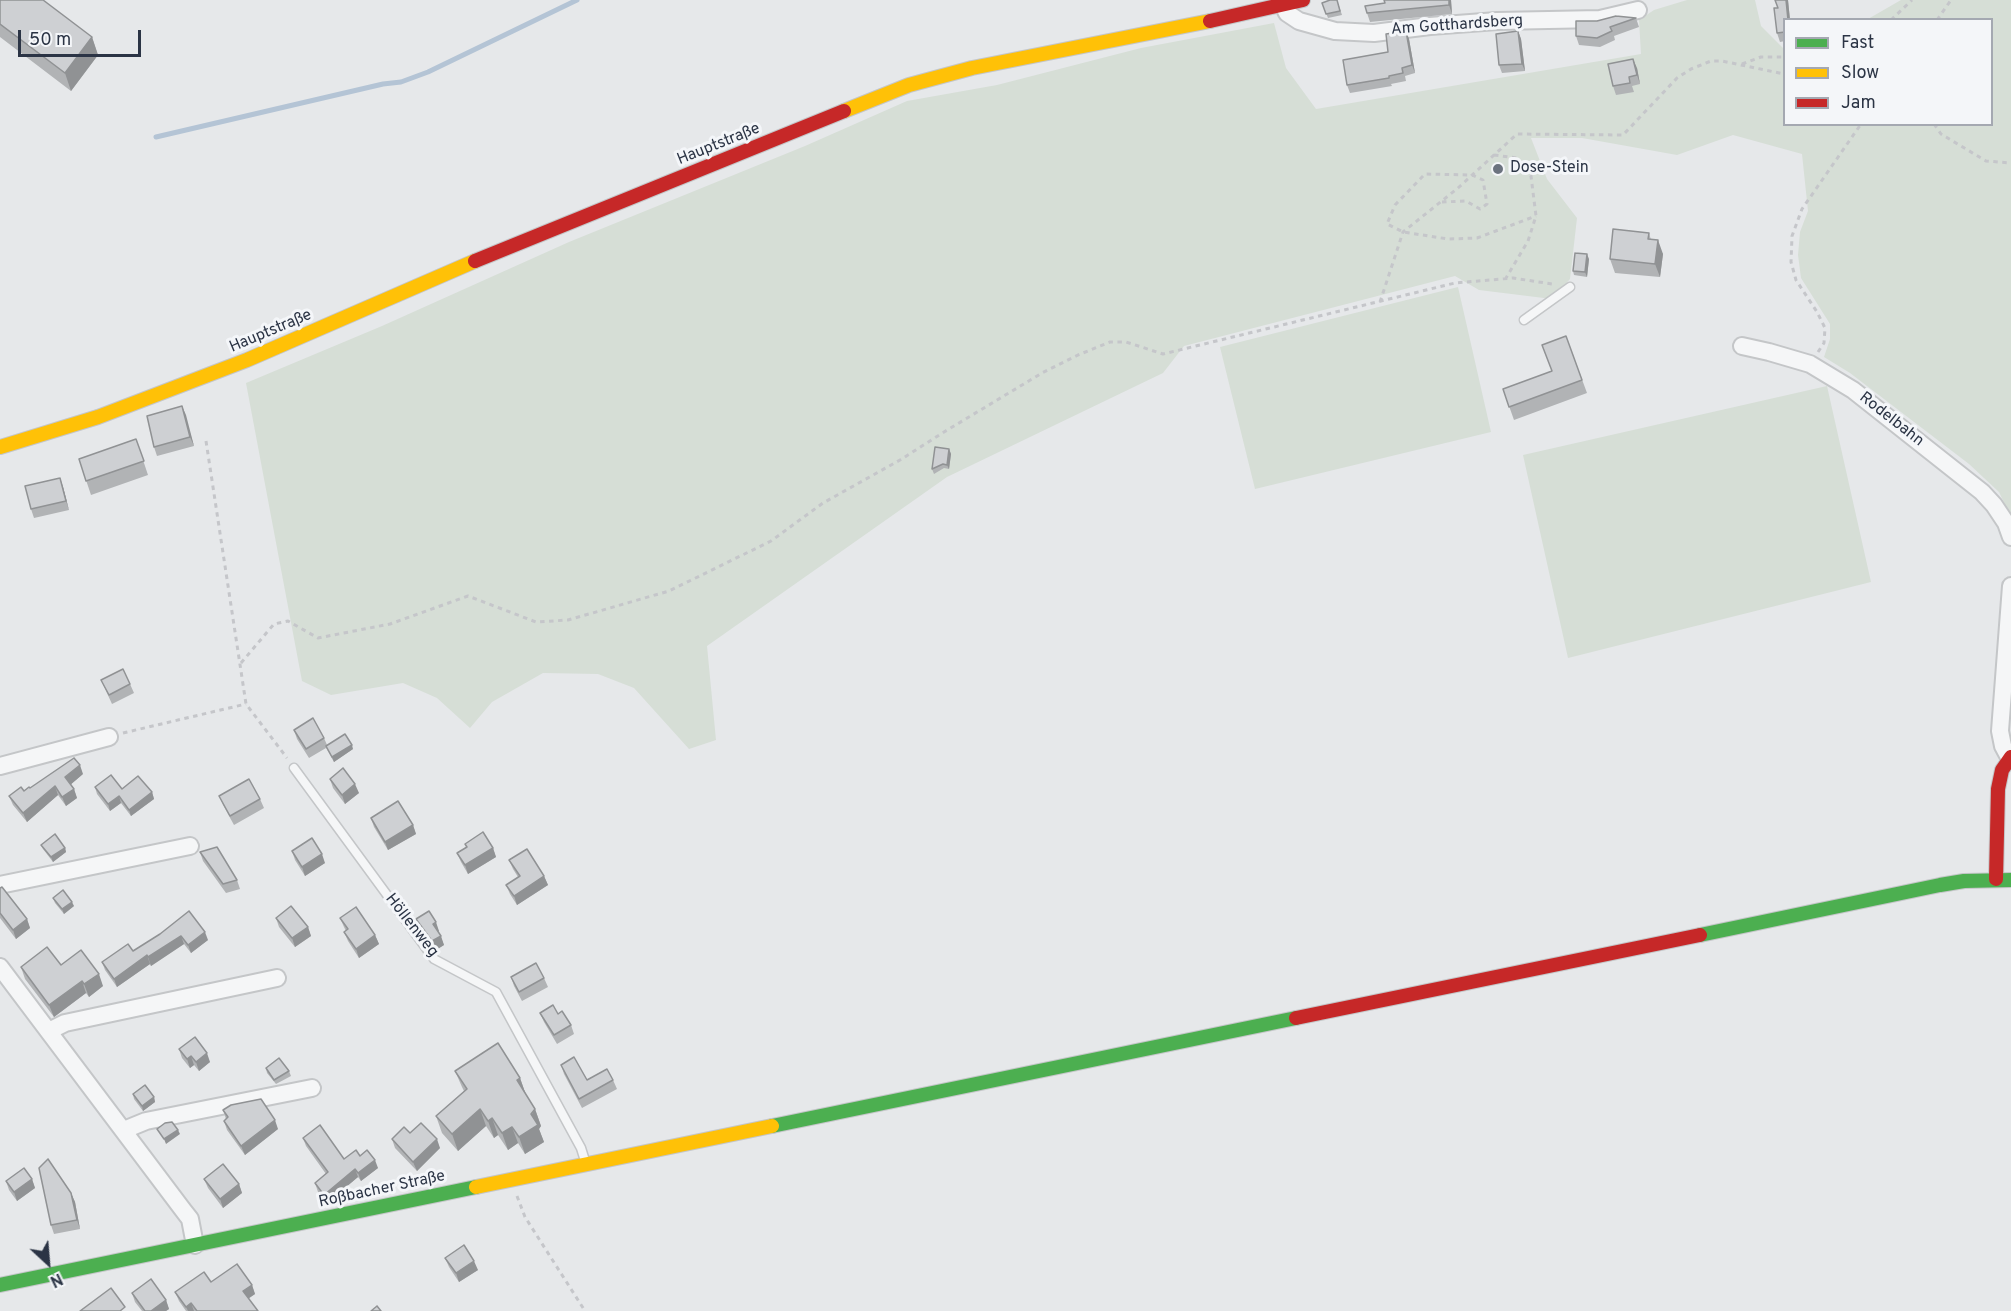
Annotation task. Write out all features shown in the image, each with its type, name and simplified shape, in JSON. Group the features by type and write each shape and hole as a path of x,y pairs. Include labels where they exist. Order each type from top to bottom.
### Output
{"street":[{"name":"Hauptstraße","path":"0,447 170,391 315,332 449,271 909,85 972,68 1303,0"},
{"name":"Am Gotthardsberg","path":"1283,5 1287,13 1299,21 1335,31 1374,33 1497,21 1600,19 1638,10"},
{"name":"Rodelbahn","path":"1742,346 1810,363 1836,378 1879,409 1982,492 1995,505 2011,537"},
{"path":"1996,879 1998,789 2002,770 2010,758 2003,747 2000,731 2011,586"},
{"path":"0,766 109,737"},
{"path":"0,885 190,846"},
{"name":"Roßbacher Straße","path":"0,1285 1940,885 1964,881 2011,880"},
{"path":"0,967 183,1210 193,1229 195,1245"},
{"path":"49,1031 65,1023 277,978"},
{"path":"124,1130 146,1121 312,1088"}],"lane":[{"path":"1524,320 1570,287"},
{"name":"Höllenweg","path":"294,768 434,960 496,992 581,1148 586,1165"}],"path":[{"path":"1893,18 1912,0"},
{"path":"1938,18 1951,0"},
{"path":"1741,65 1761,57 1783,57"},
{"path":"1380,302 1403,232 1517,134 1623,135 1677,78 1691,69 1711,62 1741,65 1783,74"},
{"path":"1810,363 1824,343 1825,328 1796,280 1791,262 1792,236 1802,209 1860,126"},
{"path":"1935,126 1941,134 1986,161 2011,163"},
{"path":"1494,155 1517,158 1531,176 1536,216 1528,241 1506,278"},
{"path":"1440,202 1466,201 1480,209 1487,204 1483,180 1472,175 1425,174 1395,205 1388,224 1403,232 1448,239 1477,238 1536,216"},
{"path":"241,663 274,624 288,621 318,638 390,624 468,596 536,622 568,620 669,591 771,542 823,503 900,460 1042,373 1110,342 1126,342 1163,354 1455,283 1506,278 1570,287"},
{"path":"206,441 246,704 294,768"},
{"path":"109,737 246,704"},
{"path":"513,1180 517,1200 525,1217 585,1311"}],"shaded area":[{"path":"1687,0 1755,0 1761,26 1783,48 1783,126 1993,126 1993,18 1870,18 1901,0 2011,0 2011,517 1999,492 1969,464 1850,373 1824,357 1830,339 1830,324 1801,278 1798,255 1800,232 1808,211 1802,154 1733,135 1677,155 1582,138 1531,138 1547,179 1577,218 1570,279 1552,299 1479,290 1455,276 1184,346 1163,373 947,477 707,646 716,740 689,749 634,688 598,674 543,673 492,702 470,728 437,698 403,683 331,695 302,681 246,383 382,326 569,242 805,146 907,101 997,85 1141,48 1274,23 1286,68 1316,109 1641,54 1639,20 1654,10"},
{"path":"1458,287 1491,432 1255,489 1220,347"},
{"path":"1827,386 1871,582 1568,658 1523,455"}],"building":[{"path":"0,0 43,0 92,37 65,73 0,24"},
{"path":"1337,0 1340,11 1326,14 1322,3"},
{"path":"1384,0 1449,0 1449,5 1367,13 1365,6 1385,3"},
{"path":"1775,0 1786,0 1788,18 1783,18 1783,32 1777,33 1774,8 1778,8"},
{"path":"1616,16 1636,18 1610,27 1612,31 1597,38 1576,36 1576,21 1597,21"},
{"path":"1406,31 1412,65 1402,68 1403,73 1389,76 1389,78 1347,85 1343,60 1388,52 1386,34"},
{"path":"1518,31 1522,64 1499,65 1496,34"},
{"path":"1633,59 1637,75 1629,77 1630,83 1613,86 1608,64"},
{"path":"1613,229 1649,233 1648,239 1658,240 1655,264 1610,259"},
{"path":"1575,253 1587,254 1585,272 1573,271"},
{"path":"1566,336 1582,380 1509,407 1503,389 1552,371 1542,345"},
{"path":"182,406 190,437 154,447 147,416"},
{"path":"136,439 144,461 86,481 79,459"},
{"path":"935,447 949,449 947,465 943,464 932,469"},
{"path":"60,478 66,501 31,509 25,486"},
{"path":"123,669 130,684 109,695 101,680"},
{"path":"313,718 324,738 306,749 294,730"},
{"path":"345,734 352,745 332,757 326,746"},
{"path":"74,758 80,765 65,777 74,789 62,797 55,786 23,813 9,796 21,787 24,791 30,788"},
{"path":"343,768 355,784 342,795 330,779"},
{"path":"111,775 122,789 138,776 152,792 129,810 119,796 108,804 95,787"},
{"path":"249,779 260,799 230,816 219,796"},
{"path":"398,801 413,825 385,842 371,818"},
{"path":"483,832 493,848 465,865 457,853 467,847 465,844"},
{"path":"55,834 65,848 51,857 41,845"},
{"path":"312,838 322,854 302,867 292,851"},
{"path":"217,847 237,880 223,884 200,852"},
{"path":"527,849 544,876 514,896 506,885 520,876 509,860"},
{"path":"2,887 27,919 13,930 0,913 0,888"},
{"path":"63,890 72,902 62,909 53,898"},
{"path":"291,906 308,927 292,938 276,918"},
{"path":"356,907 375,935 356,949 344,932 348,929 340,918"},
{"path":"189,911 205,932 188,945 181,936 148,957 147,955 114,979 102,962 128,944 133,951 160,934"},
{"path":"429,911 436,922 433,924 441,936 432,941 416,919"},
{"path":"47,947 61,965 81,950 99,974 84,984 82,981 49,1005 21,967"},
{"path":"536,963 544,978 519,992 511,977"},
{"path":"553,1005 558,1014 562,1011 571,1025 554,1035 540,1013"},
{"path":"195,1037 207,1053 196,1062 191,1056 187,1059 179,1049"},
{"path":"498,1043 520,1078 517,1080 535,1109 531,1114 538,1125 519,1137 512,1127 502,1133 492,1118 488,1121 480,1109 452,1134 436,1116 467,1089 455,1071"},
{"path":"574,1057 587,1080 607,1069 613,1080 579,1099 561,1065"},
{"path":"279,1058 289,1071 274,1080 266,1068"},
{"path":"145,1085 154,1097 142,1106 133,1094"},
{"path":"261,1099 275,1120 241,1146 224,1121 228,1117 223,1110 231,1105"},
{"path":"172,1122 178,1130 164,1139 157,1129 165,1123"},
{"path":"421,1123 437,1139 413,1162 392,1139 404,1127 410,1133"},
{"path":"320,1125 344,1159 356,1150 360,1156 367,1150 375,1160 358,1173 355,1169 324,1195 315,1183 328,1172 303,1138"},
{"path":"48,1159 71,1193 77,1220 51,1225 39,1168"},
{"path":"223,1164 239,1184 220,1199 204,1179"},
{"path":"24,1168 32,1179 14,1192 6,1181"},
{"path":"464,1245 474,1261 456,1273 445,1258"},
{"path":"237,1264 252,1285 243,1291 258,1311 197,1311 191,1303 186,1307 175,1292 204,1272 211,1282"},
{"path":"151,1279 166,1300 151,1311 145,1311 132,1293"},
{"path":"111,1288 125,1307 120,1311 80,1311"},
{"path":"377,1306 381,1311 371,1311"}],"waterway":[{"path":"156,137 383,84 401,82 428,72 577,0"}],"traffic: fast":[{"path":"1700,935 1940,885 1964,881 2011,880"},
{"path":"772,1126 1296,1018"},
{"path":"0,1285 476,1187"}],"traffic: slow":[{"path":"844,111 909,85 972,68 1210,21"},
{"path":"0,447 98,417 247,360 475,261"},
{"path":"476,1187 772,1126"}],"traffic: jam":[{"path":"1210,21 1303,0"},
{"path":"475,261 844,111"},
{"path":"1996,879 1998,789 2002,770 2011,757"},
{"path":"1296,1018 1700,935"}],"place":[{"name":"Dose-Stein","path":"1498,169"}]}
